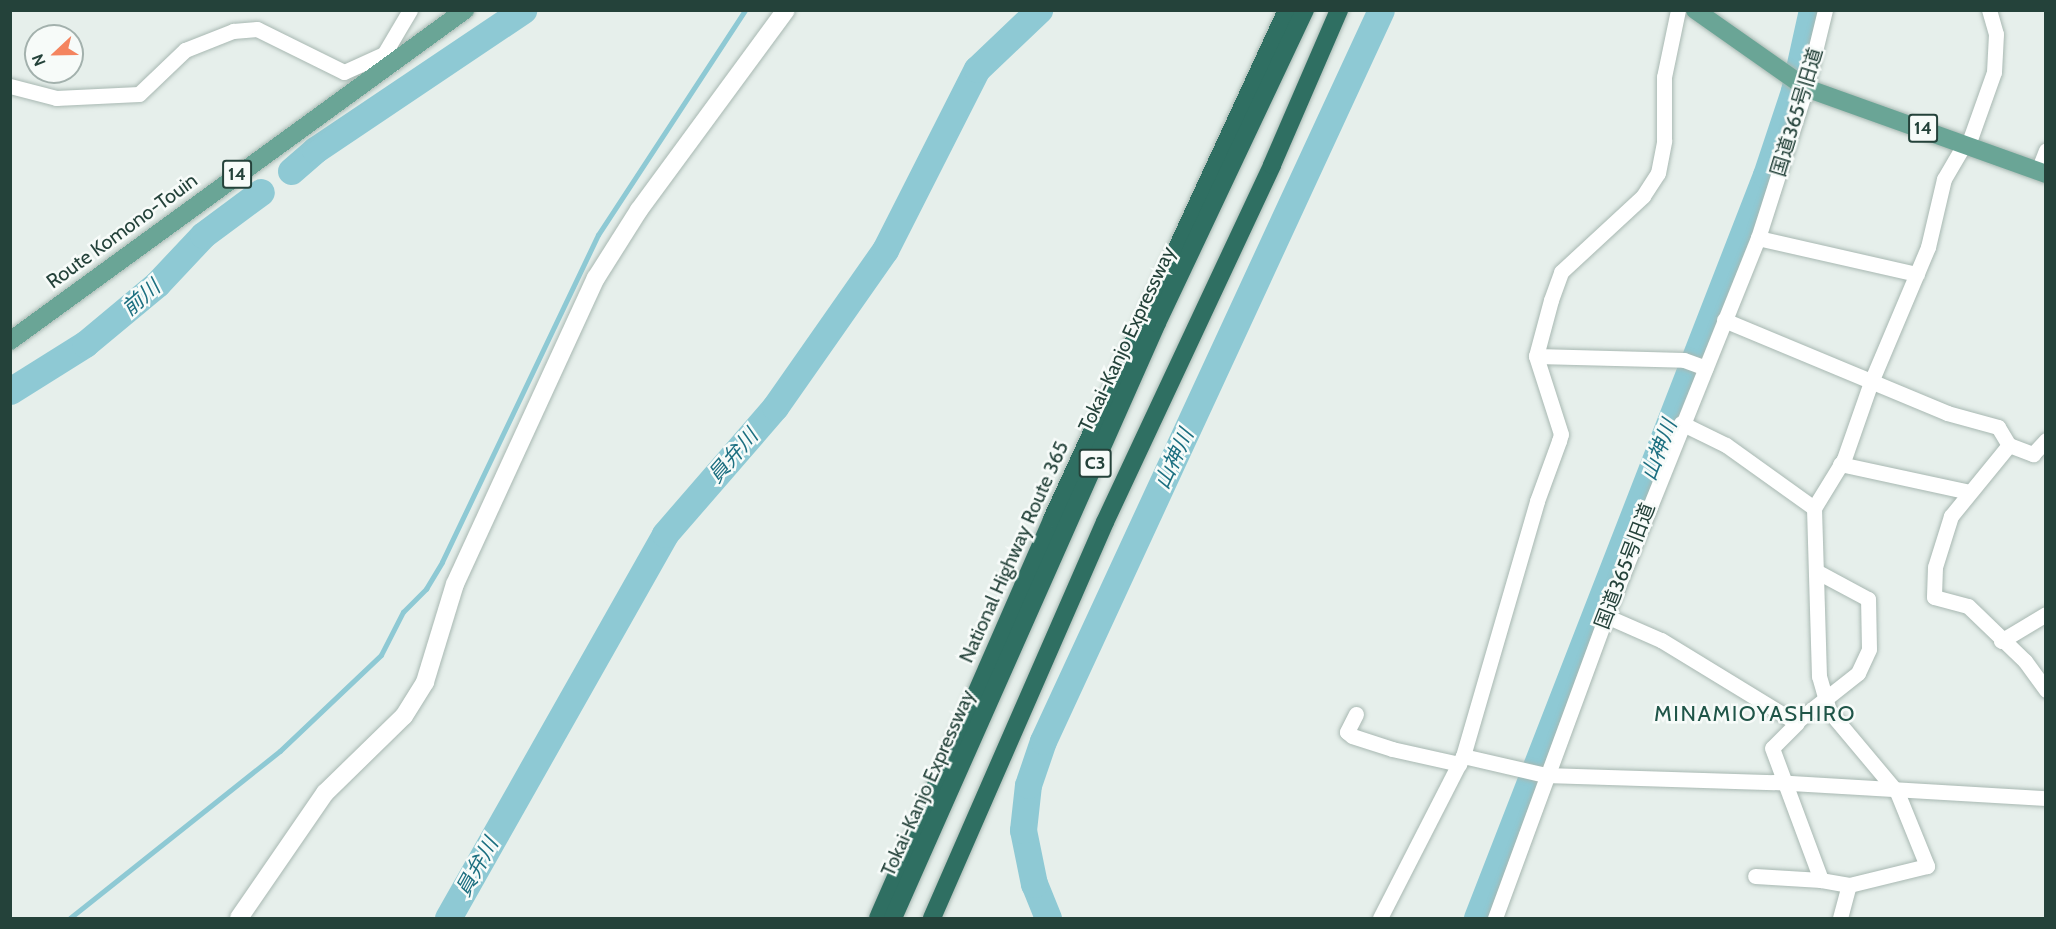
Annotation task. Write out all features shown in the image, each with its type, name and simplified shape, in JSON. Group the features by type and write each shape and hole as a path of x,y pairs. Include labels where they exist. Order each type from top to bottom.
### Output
{"highway":[{"name":"National Highway Route 365","path":"878,918 1052,519 1287,10"},
{"name":"Tokai-Kanjo Expressway","path":"892,918 1157,323 1305,10"},
{"path":"932,918 1082,573 1272,165 1339,10"}],"main road":[{"name":"Route Komono-Touin","path":"10,340 388,59 465,10"},
{"name":"14","path":"1695,10 1798,82 2042,173"}],"street":[{"path":"10,86 56,98 139,94 185,50 233,31 250,29 267,32 344,72 388,59 410,10"},
{"path":"239,918 326,793 409,708 425,681 455,584 596,278 639,210 786,10"},
{"path":"1380,918 1461,760 1537,501 1561,434 1536,356 1561,273 1643,196 1658,173 1664,141 1664,77 1678,10"},
{"name":"国道365号旧道","path":"1495,918 1536,773 1606,616 1681,423 1696,364 1724,320 1758,238 1798,82 1825,10"},
{"path":"1755,876 1821,880 1849,885 1927,866 1897,792 1829,711 1819,676 1814,508 1840,464 1871,382 1928,247 1944,179 1966,144 1994,72 1996,34 1989,10"},
{"path":"2042,173 2046,150"},
{"path":"1758,238 1917,274"},
{"path":"1724,320 1947,413 1998,428 2009,445 2033,454 2046,440"},
{"path":"1536,356 1696,364"},
{"path":"1681,423 1726,445 1814,508"},
{"path":"2009,445 1951,516 1935,567 1934,597 1968,606 2025,661 2046,690"},
{"path":"1840,464 1969,492"},
{"path":"1816,571 1868,599 1869,649 1858,673 1796,723 1772,748 1787,783 1821,880"},
{"path":"2001,640 2046,614"},
{"path":"1606,616 1661,640 1796,723"},
{"path":"1356,714 1347,732 1352,736 1392,749 1536,773 1787,783 1897,792 2046,798"},
{"path":"1840,918 1849,885"}],"waterway":[{"name":"前川","path":"291,171 315,150 523,10"},
{"path":"70,918 280,751 381,655 403,612 426,589 442,562 598,235 745,10"},
{"name":"員弁川","path":"448,918 665,534 775,407 885,250 977,69 1039,10"},
{"name":"山神川","path":"1048,918 1034,884 1023,830 1028,785 1043,741 1381,10"},
{"name":"山神川","path":"1477,918 1766,175 1794,91 1812,10"},
{"name":"前川","path":"10,391 85,344 157,284 203,235 261,192"}],"district":[{"name":"MINAMIOYASHIRO","path":"1755,714"}]}
